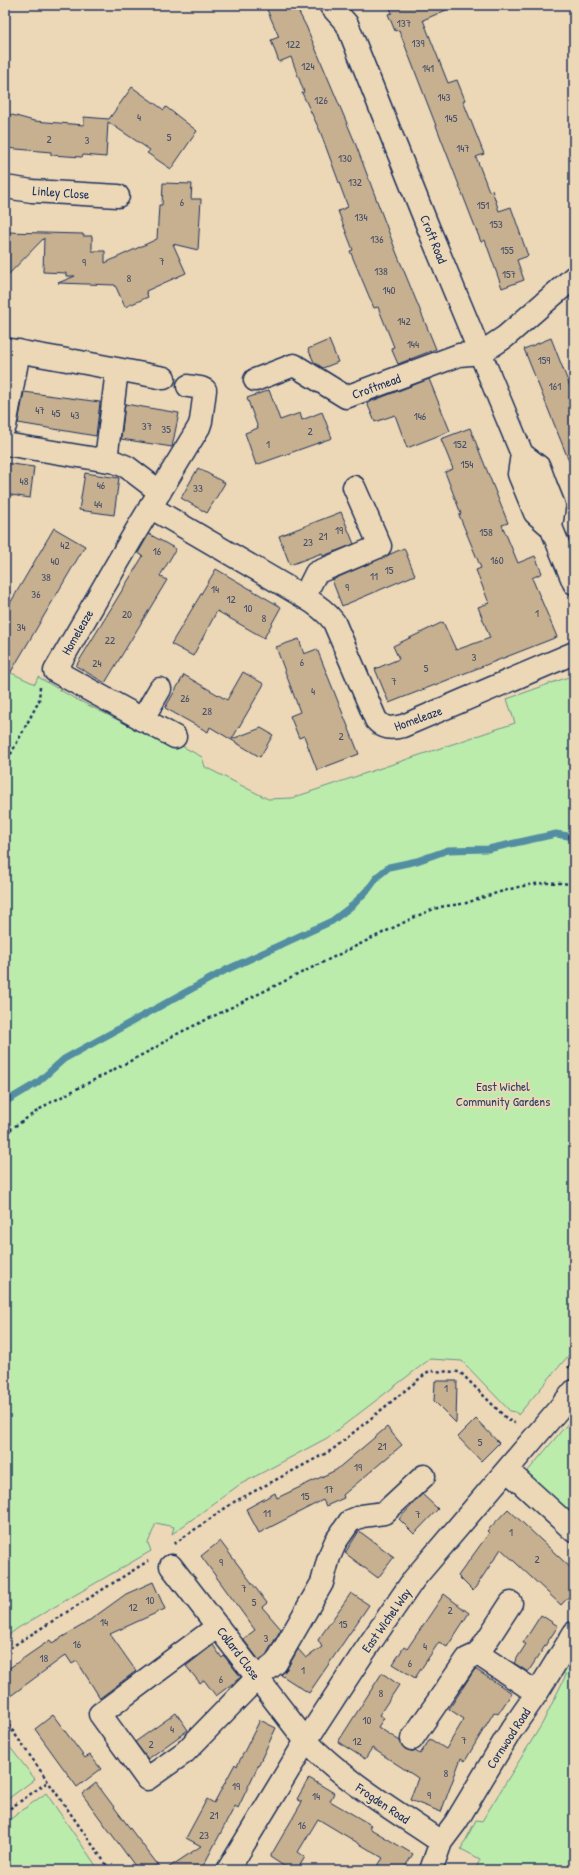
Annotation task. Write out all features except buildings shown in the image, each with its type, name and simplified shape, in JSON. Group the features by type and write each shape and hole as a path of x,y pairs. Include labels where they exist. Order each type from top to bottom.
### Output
{"street":[{"name":"Croft Road","path":"330,5 347,15 428,227 522,454 539,467 554,506 551,527 574,583"},
{"name":"Linley Close","path":"5,187 32,191 118,196"},
{"path":"481,354 505,337 574,277"},
{"path":"5,426 12,350 164,378"},
{"name":"Croftmead","path":"255,380 294,365 346,397 459,355 481,354"},
{"path":"106,460 117,370"},
{"name":"Homeleaze","path":"175,737 55,671 201,421 205,390 202,388 188,386"},
{"name":"Homeleaze","path":"5,444 106,460 127,467 155,499 320,607 334,622 376,720 386,728 392,729 403,726 574,653"},
{"path":"304,597 316,573 380,546 354,487"},
{"path":"142,720 160,689"},
{"name":"East Wichel Way","path":"228,1870 306,1741 414,1579 574,1391"},
{"path":"507,1470 574,1531"},
{"path":"218,1626 100,1714 147,1779 185,1752 257,1678 276,1663 322,1584 329,1557 336,1541 350,1521 362,1516 384,1513 424,1476"},
{"name":"Collard Close","path":"165,1557 306,1741"},
{"path":"412,1739 467,1659 478,1654 511,1603"},
{"name":"Cornwood Road","path":"441,1842 456,1822 510,1732 537,1693 574,1633"},
{"path":"478,1654 537,1693"},
{"name":"Frogden Road","path":"306,1741 323,1759 364,1791 441,1842"},
{"path":"431,1870 441,1842"}],"path":[{"path":"5,765 39,701 40,687"},
{"path":"5,1133 46,1105 155,1048 171,1036 412,918 440,907 464,904 512,888 542,884 566,883 574,885"},
{"path":"5,1651 165,1557 234,1502 332,1450 429,1371 460,1372 508,1420 517,1423"},
{"path":"5,1720 110,1870"},
{"path":"5,1812 49,1781"}],"green space":[{"name":"East Wichel Community Gardens","path":"5,670 35,684 38,677 72,697 174,748 178,744 202,757 205,767 268,799 292,798 515,723 507,699 574,675 574,1349 518,1415 516,1412 510,1411 462,1361 430,1359 327,1438 239,1485 172,1534 174,1527 156,1523 148,1543 151,1551 18,1628 5,1638"},
{"path":"574,1416 574,1519 527,1472"},
{"path":"574,1651 574,1870 484,1870 477,1866 480,1859 461,1849 476,1820 482,1821 542,1724 566,1675 561,1671"},
{"path":"5,1741 35,1779 5,1801"},
{"path":"46,1793 99,1870 5,1870 5,1823"}],"waterway":[{"path":"5,1102 37,1083 64,1059 226,970 332,921 353,905 378,876 389,867 417,861 448,850 488,849 556,834 574,837"}]}
